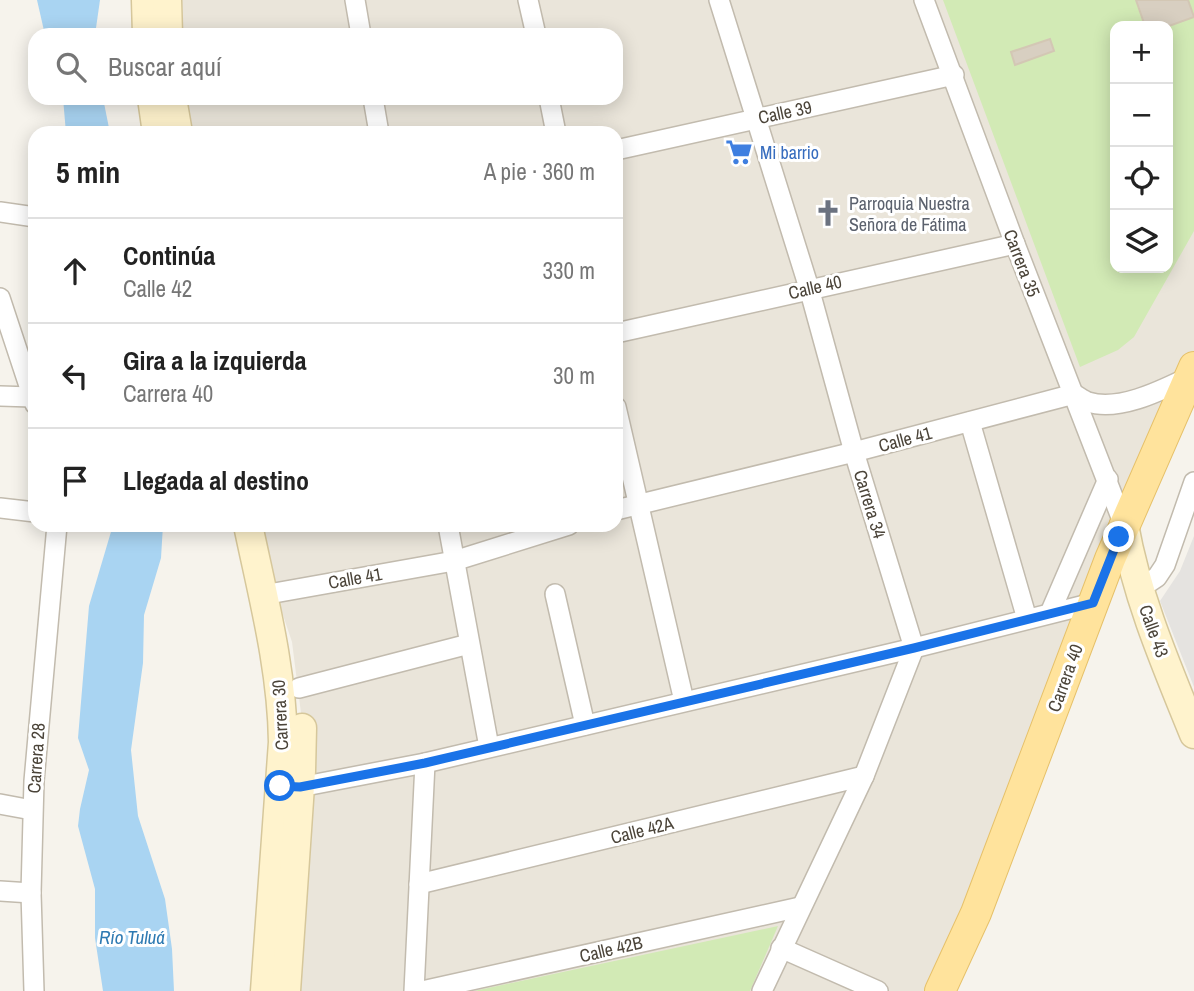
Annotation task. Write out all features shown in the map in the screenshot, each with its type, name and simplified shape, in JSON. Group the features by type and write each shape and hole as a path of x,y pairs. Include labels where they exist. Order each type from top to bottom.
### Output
{"main road":[{"path":"146,0 147,28"},
{"path":"167,0 168,28"},
{"path":"153,105 156,126"},
{"path":"173,105 177,126"},
{"name":"Carrera 40","path":"940,991 986,888 1124,525 1192,372"},
{"name":"Calle 43","path":"1124,525 1148,619 1194,734"},
{"name":"Carrera 30","path":"250,532 272,593 299,688 302,738 290,787 265,991"},
{"name":"Carrera 30","path":"268,532 275,652 290,787 286,991"}],"street":[{"path":"355,0 360,28"},
{"path":"528,0 534,28"},
{"name":"Carrera 34","path":"719,0 809,288 914,648"},
{"name":"Carrera 35","path":"924,0 954,75 1014,244 1124,525"},
{"name":"Calle 39","path":"623,148 954,75"},
{"path":"374,105 378,126"},
{"path":"550,105 555,126"},
{"path":"0,212 28,217"},
{"name":"Calle 40","path":"623,331 1014,244"},
{"path":"0,298 28,385"},
{"path":"1074,394 1089,402 1111,404 1159,391 1192,372"},
{"name":"Calle 41","path":"623,508 855,452 1074,394"},
{"path":"0,396 28,400"},
{"path":"970,422 1027,619"},
{"path":"623,437 684,701"},
{"path":"1051,613 1108,479"},
{"path":"1139,589 1157,577 1165,565 1194,482"},
{"path":"0,508 28,511"},
{"name":"Carrera 28","path":"34,991 31,893 33,810 56,532"},
{"path":"449,532 489,747"},
{"name":"Calle 41","path":"272,593 454,561 547,532"},
{"path":"555,594 585,725"},
{"path":"290,787 425,763 1093,603"},
{"path":"299,688 469,644"},
{"path":"762,991 864,776 914,648"},
{"path":"414,991 425,763"},
{"name":"Calle 42A","path":"419,884 864,776"},
{"path":"0,804 33,810"},
{"path":"0,891 31,893"},
{"name":"Calle 42B","path":"422,991 800,907"},
{"path":"781,948 878,991"}],"shaded area":[{"path":"167,0 1194,0 1194,367 936,991 269,991 301,771 301,713 292,642 255,532 623,532 623,126 179,126 174,105 623,105 623,28 169,28"},
{"path":"1194,536 1194,687 1160,601 1180,571"}],"green space":[{"path":"943,0 1194,0 1194,231 1173,268 1173,21 1110,21 1110,273 1170,273 1134,337 1118,350 1080,367"},
{"path":"778,926 750,991 474,991"}],"water":[{"path":"37,0 100,0 96,28 43,28"},
{"path":"64,105 104,105 109,126 65,126"},
{"name":"Río Tuluá","path":"111,532 163,532 161,558 144,615 143,663 131,750 138,816 165,899 174,991 103,991 95,938 95,889 78,826 89,770 78,738 89,606"}],"building":[{"path":"1136,0 1188,0 1194,17 1173,25 1173,21 1143,21"},
{"path":"1050,39 1054,51 1015,65 1011,52"}],"place":[{"name":"Mi barrio","path":"739,152"},
{"name":"Parroquia Nuestra Señora de Fátima","path":"828,213"}],"route":[{"path":"280,786 300,787 425,763 1093,603 1119,537"}]}
